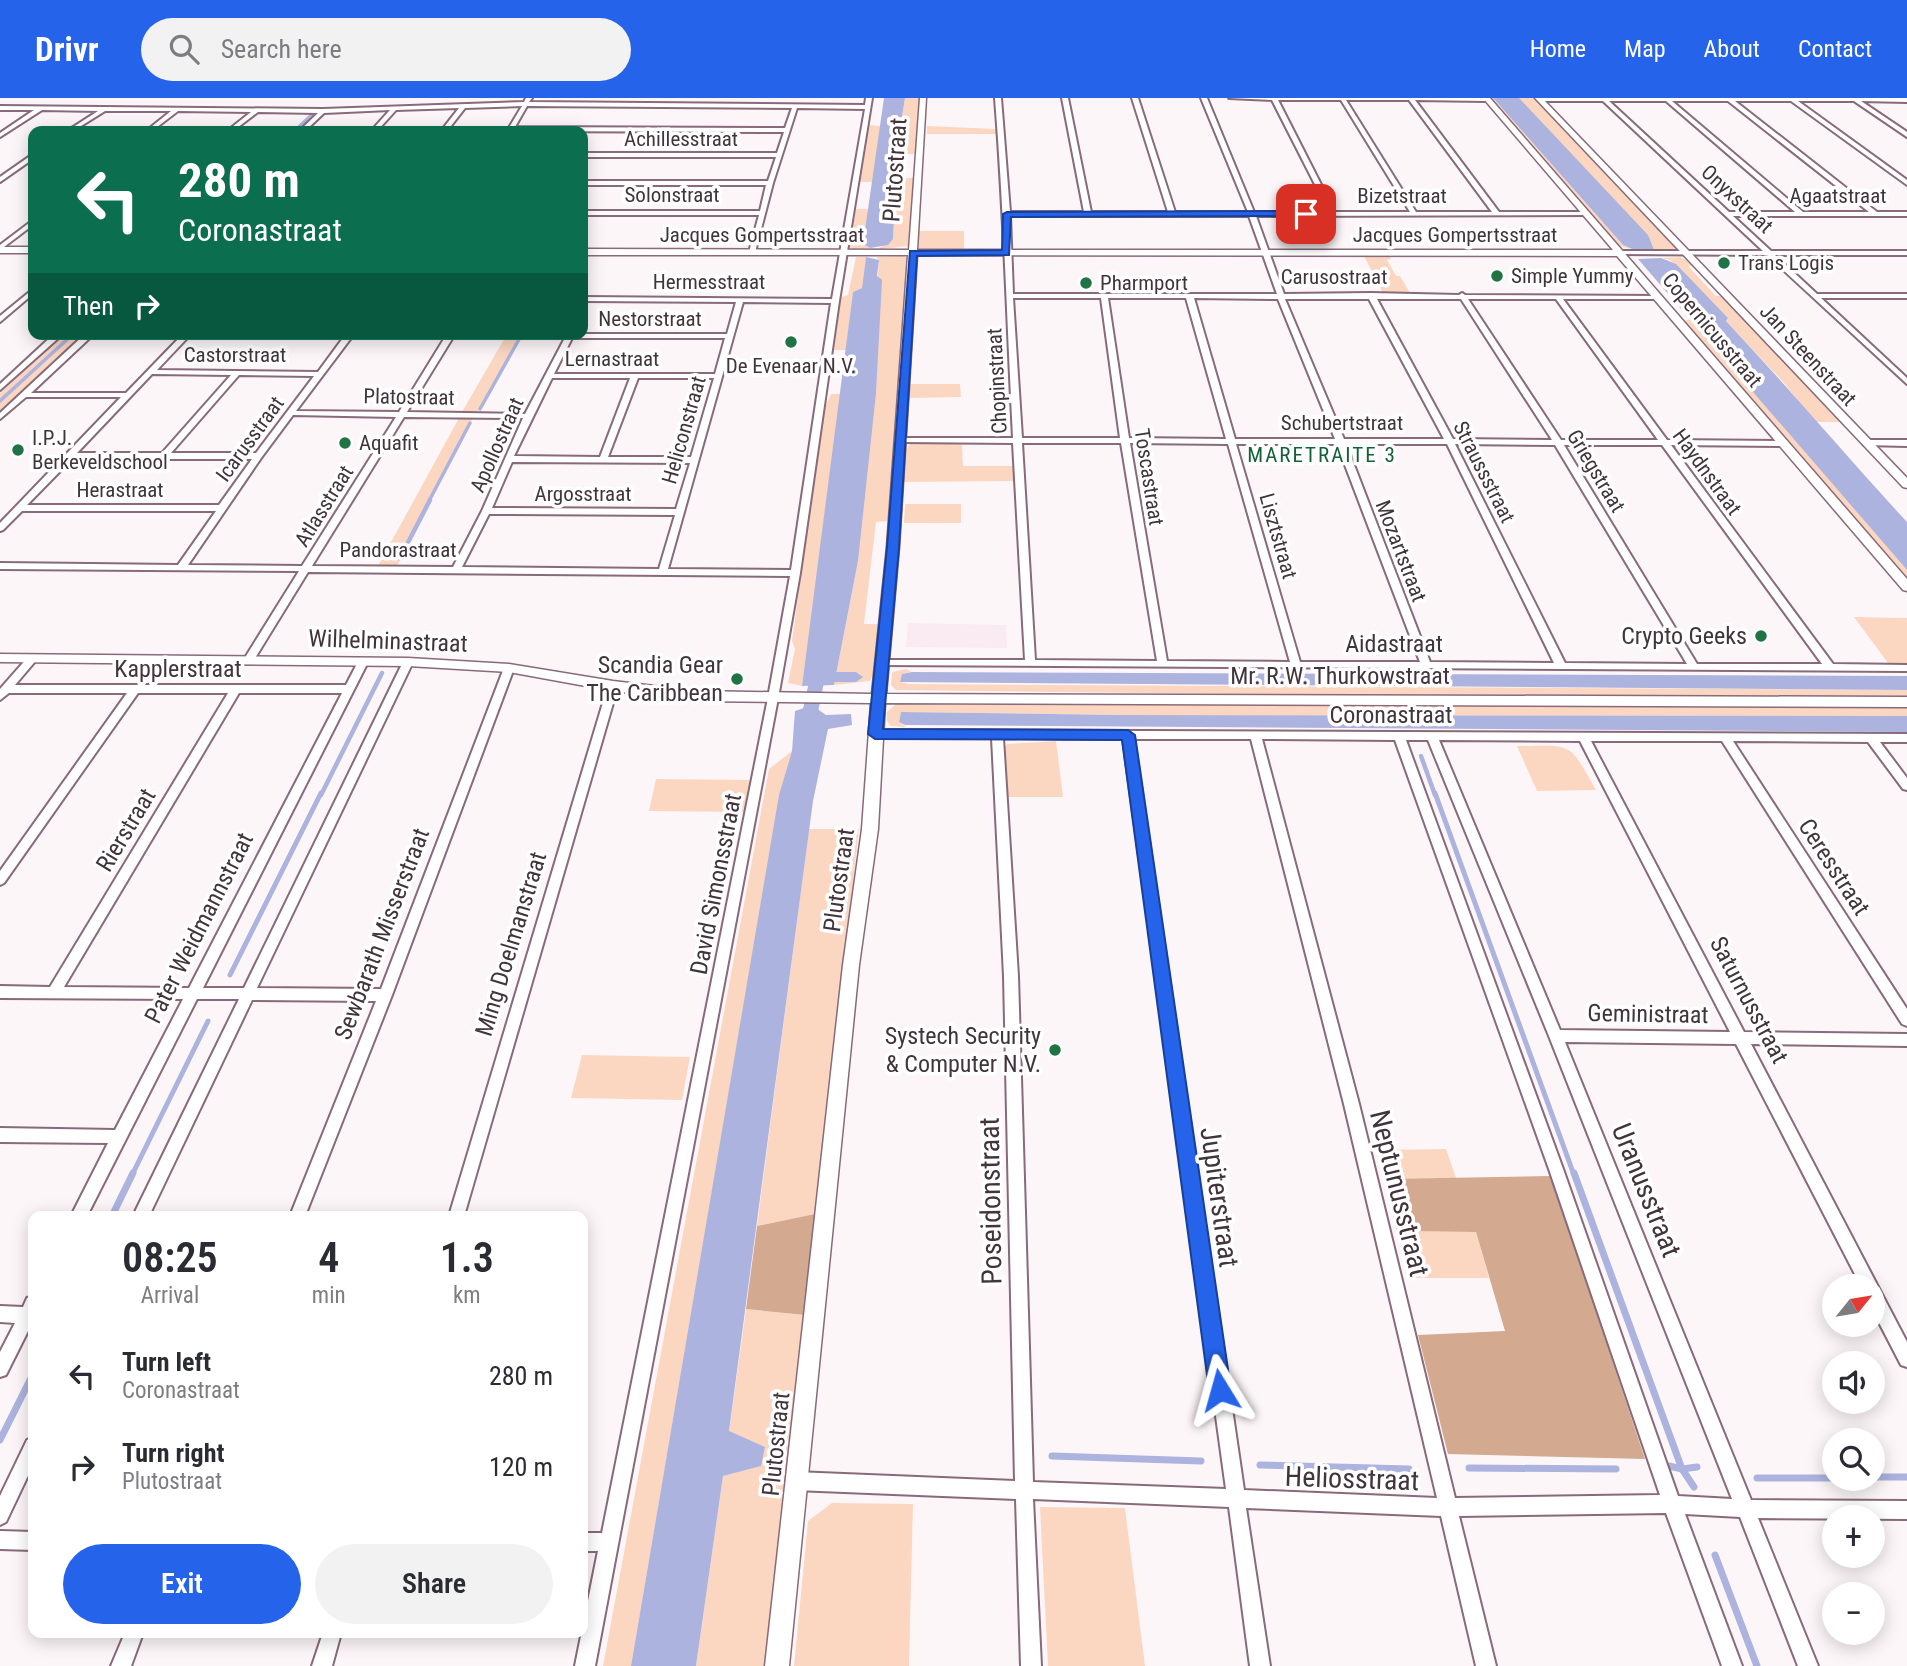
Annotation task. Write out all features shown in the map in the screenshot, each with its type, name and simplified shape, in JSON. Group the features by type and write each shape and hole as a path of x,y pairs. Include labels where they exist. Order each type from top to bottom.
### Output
{"street":[{"path":"430,107 436,98"},
{"name":"Plutostraat","path":"777,1666 849,978 870,829 878,696 901,440 907,253 923,98"},
{"name":"Chopinstraat","path":"998,98 1007,214 1006,253 1030,663"},
{"path":"1065,98 1088,214"},
{"path":"1129,98 1144,98"},
{"path":"1135,98 1172,214"},
{"name":"Mozartstraat","path":"1204,98 1252,214 1280,295 1340,440 1426,665"},
{"path":"1232,98 1486,98"},
{"path":"1274,98 1333,214"},
{"name":"Copernicusstraat","path":"1486,98 1586,214 1625,253 1658,297 1907,587"},
{"path":"1343,99 1414,214"},
{"path":"1411,99 1497,214"},
{"path":"1539,99 1907,100"},
{"name":"Jan Steenstraat","path":"1539,99 1907,485"},
{"name":"Onyxstraat","path":"1604,99 1818,296 1907,382"},
{"path":"1667,99 1800,213"},
{"path":"1729,99 1875,214"},
{"path":"1790,99 1907,183"},
{"path":"1853,99 1907,135"},
{"path":"513,126 528,101"},
{"path":"0,108 323,111 463,107 528,101 795,106 868,102"},
{"name":"David Simonsstraat","path":"585,1666 773,698 795,573 835,301 849,252 868,102"},
{"path":"752,252 770,183 795,106"},
{"path":"448,126 463,107"},
{"path":"0,135 41,108"},
{"path":"78,126 105,108"},
{"path":"379,126 394,109"},
{"path":"155,126 176,110"},
{"path":"236,126 257,110"},
{"path":"307,126 323,111"},
{"path":"588,130 786,130"},
{"name":"Achillesstraat","path":"588,155 779,155"},
{"path":"0,180 28,160"},
{"path":"588,183 770,183"},
{"name":"Solonstraat","path":"588,213 762,213"},
{"name":"Bizetstraat","path":"1007,214 1586,214"},
{"name":"Agaatstraat","path":"1727,214 1907,214"},
{"path":"1,250 28,226"},
{"path":"1,250 28,250"},
{"name":"Jacques Gompertsstraat","path":"588,252 1907,253"},
{"path":"0,320 28,295"},
{"name":"Lisztstraat","path":"1189,295 1296,665"},
{"name":"Straussstraat","path":"1371,295 1450,442 1562,666"},
{"name":"Griegstraat","path":"1462,295 1558,442 1694,667"},
{"name":"Carusostraat","path":"1010,296 1658,297"},
{"name":"Toscastraat","path":"1104,296 1162,663"},
{"name":"Haydnstraat","path":"1557,296 1830,668"},
{"path":"1818,296 1907,296"},
{"path":"1897,296 1907,305"},
{"name":"Hermesstraat","path":"588,299 835,301"},
{"name":"Heliconstraat","path":"663,570 740,300"},
{"path":"0,311 10,311"},
{"name":"Nestorstraat","path":"588,335 731,336"},
{"path":"1,385 52,340"},
{"path":"0,417 84,340"},
{"path":"0,528 181,340"},
{"name":"Icarusstraat","path":"182,566 258,456 345,340"},
{"name":"Atlasstraat","path":"248,661 447,340"},
{"name":"Apollostraat","path":"456,570 486,511 528,416 567,340"},
{"name":"Castorstraat","path":"151,372 319,374"},
{"path":"164,456 237,373"},
{"name":"Lernastraat","path":"549,376 718,376"},
{"path":"603,460 635,376"},
{"path":"24,395 130,395"},
{"name":"Platostraat","path":"290,413 528,416"},
{"name":"Schubertstraat","path":"901,440 1783,443"},
{"path":"1867,443 1907,443"},
{"path":"69,456 258,456"},
{"path":"509,460 693,460"},
{"name":"Herastraat","path":"19,508 221,508"},
{"name":"Argosstraat","path":"486,511 680,512"},
{"name":"Pandorastraat","path":"0,566 795,573"},
{"name":"Wilhelminastraat","path":"0,658 408,662 509,668 613,686 697,696 773,698"},
{"path":"3,692 33,658"},
{"name":"Pater Weidmannstraat","path":"82,1211 363,662"},
{"path":"143,1211 408,662"},
{"name":"Aidastraat","path":"881,663 1907,668"},
{"name":"Sewbarath Misserstraat","path":"300,1211 509,668"},
{"name":"Ming Doelmanstraat","path":"457,1211 613,686"},
{"name":"Kapplerstraat","path":"3,692 349,689"},
{"path":"0,880 134,690"},
{"name":"Rierstraat","path":"53,993 235,690"},
{"name":"Mr. R.W. Thurkowstraat","path":"773,698 878,696 1907,702"},
{"name":"Coronastraat","path":"875,734 1907,738"},
{"name":"Poseidonstraat","path":"997,734 1011,976 1031,1666"},
{"name":"Jupiterstraat","path":"1128,735 1260,1666"},
{"name":"Neptunusstraat","path":"1255,735 1407,1327 1446,1507 1486,1666"},
{"path":"1398,736 1556,1169 1672,1504 1732,1666"},
{"name":"Uranusstraat","path":"1432,736 1556,1036 1808,1666"},
{"name":"Saturnusstraat","path":"1584,737 1863,1274"},
{"name":"Ceresstraat","path":"1726,737 1907,1020"},
{"path":"1871,738 1907,786"},
{"path":"0,992 385,995"},
{"name":"Geministraat","path":"1556,1036 1907,1040"},
{"path":"0,1135 120,1137"},
{"path":"0,1314 28,1310"},
{"path":"0,1369 28,1314"},
{"path":"1885,1317 1907,1359"},
{"path":"0,1516 28,1457"},
{"name":"Heliosstraat","path":"795,1481 1446,1507 1672,1504 1747,1509 1907,1510"},
{"path":"0,1540 28,1541"},
{"path":"588,1542 610,1542"},
{"path":"121,1666 132,1638"},
{"path":"322,1666 330,1638"}],"shaded area":[{"path":"905,98 921,98 916,154 900,154 904,131 900,130"},
{"path":"1489,98 1493,98 1623,245 1635,250 1619,246"},
{"path":"1518,98 1535,98 1675,249 1654,250 1649,240"},
{"path":"868,125 881,126 873,182 859,182"},
{"path":"927,126 996,129 997,134 927,134"},
{"path":"896,178 913,178 908,246 881,249 879,248 893,239"},
{"path":"856,209 869,209 863,244 870,248 852,249 849,246"},
{"path":"918,231 964,231 964,251 919,250"},
{"path":"1363,254 1388,254 1391,259 1387,260 1396,276 1400,276 1410,293 1383,293"},
{"path":"856,257 866,257 862,288 853,292 846,350 834,350 841,297 848,295"},
{"path":"876,257 907,258 888,521 876,522 864,624 879,624 874,672 870,681 834,685 858,561 879,260"},
{"path":"1680,257 1695,265 1688,266 1716,296 1724,296 1843,422 1815,422 1784,383 1726,321 1728,318 1670,260 1661,258"},
{"path":"1691,319 1907,570 1907,579 1684,321"},
{"path":"57,340 78,340 0,413 0,393"},
{"path":"504,340 519,340 477,412 462,412"},
{"path":"910,384 960,384 961,397 910,398"},
{"path":"831,394 841,394 802,686 788,683 795,649 792,641 823,411"},
{"path":"459,418 473,418 397,566 378,566"},
{"path":"910,444 962,444 963,466 1014,466 1015,481 904,482 906,449"},
{"path":"905,504 961,504 961,523 904,523"},
{"path":"1854,617 1907,618 1907,664 1888,663"},
{"path":"908,623 1006,625 1007,648 906,647"},
{"path":"906,669 912,672 902,674 900,682 909,684 1907,690 1907,697 1307,695 896,690 891,685 892,672"},
{"path":"896,704 1907,708 1907,716 1121,715 901,712 899,722 906,727 891,726 887,721 887,712"},
{"path":"1056,741 1063,797 1007,797 1003,750 1007,744"},
{"path":"1517,746 1567,749 1580,762 1596,790 1537,791"},
{"path":"792,751 780,793 631,1666 603,1666 769,769"},
{"path":"656,779 750,780 745,812 649,811"},
{"path":"809,829 859,829 815,1214 757,1226"},
{"path":"582,1055 690,1057 682,1100 571,1098"},
{"path":"1446,1149 1456,1178 1385,1179 1377,1150"},
{"path":"1551,1176 1645,1459 1448,1454 1418,1335 1505,1331 1476,1232 1397,1231 1385,1179"},
{"path":"815,1214 805,1315 746,1309 757,1226"},
{"path":"1397,1231 1476,1232 1489,1278 1408,1278"},
{"path":"746,1309 805,1315 766,1666 696,1666 723,1476 760,1466 765,1447 729,1432"},
{"path":"832,1503 913,1504 909,1666 794,1666 808,1521"},
{"path":"1040,1507 1125,1508 1145,1666 1048,1666"}],"water":[{"path":"884,98 905,98 900,129 904,131 896,178 893,239 888,245 870,248 863,244"},
{"path":"1493,98 1519,98 1648,235 1654,250 1635,250 1623,245"},
{"path":"866,257 879,260 877,276 882,280 876,393 858,561 834,685 802,686 853,292 862,288"},
{"path":"1661,258 1676,264 1728,318 1726,321 1907,522 1907,570 1638,259"},
{"path":"902,674 1907,676 1907,690 900,682"},
{"path":"816,708 826,715 851,714 852,725 828,729 813,801 729,1431 765,1447 761,1466 723,1476 696,1666 631,1666 779,795 792,751 795,711"},
{"path":"901,712 1121,715 1907,716 1907,732 905,725 899,722"}],"waterway":[{"path":"299,126 312,114"},
{"path":"0,401 66,340"},
{"path":"480,409 519,340"},
{"path":"429,501 470,423"},
{"path":"400,558 430,500"},
{"path":"806,732 820,663"},
{"path":"321,795 382,673"},
{"path":"818,677 856,677"},
{"path":"1421,756 1435,795"},
{"path":"230,975 321,793"},
{"path":"1435,793 1574,1175"},
{"path":"132,1175 208,1021"},
{"path":"114,1211 133,1173"},
{"path":"1574,1173 1682,1469"},
{"path":"0,1440 28,1384"},
{"path":"1052,1456 1201,1461"},
{"path":"1260,1465 1409,1469"},
{"path":"1669,1466 1682,1469"},
{"path":"1682,1469 1697,1467"},
{"path":"1469,1468 1616,1469"},
{"path":"1682,1469 1694,1487"},
{"path":"1885,1477 1907,1477"},
{"path":"1757,1478 1822,1478"},
{"path":"1715,1555 1757,1666"}],"place":[{"name":"Trans Logis","path":"1724,263"},
{"name":"Simple Yummy","path":"1497,276"},
{"name":"Pharmport","path":"1086,283"},
{"name":"De Evenaar N.V.","path":"791,342"},
{"name":"Aquafit","path":"345,443"},
{"name":"I.P.J. Berkeveldschool","path":"18,450"},
{"name":"Crypto Geeks","path":"1761,636"},
{"name":"Scandia Gear The Caribbean","path":"737,679"},
{"name":"Systech Security & Computer N.V.","path":"1055,1050"}],"district":[{"name":"MARETRAITE 3","path":"1322,455"}],"route":[{"path":"1220,1390 1128,735 875,734 893,547 913,253 1006,253 1009,242 1007,214 1306,214"}]}
